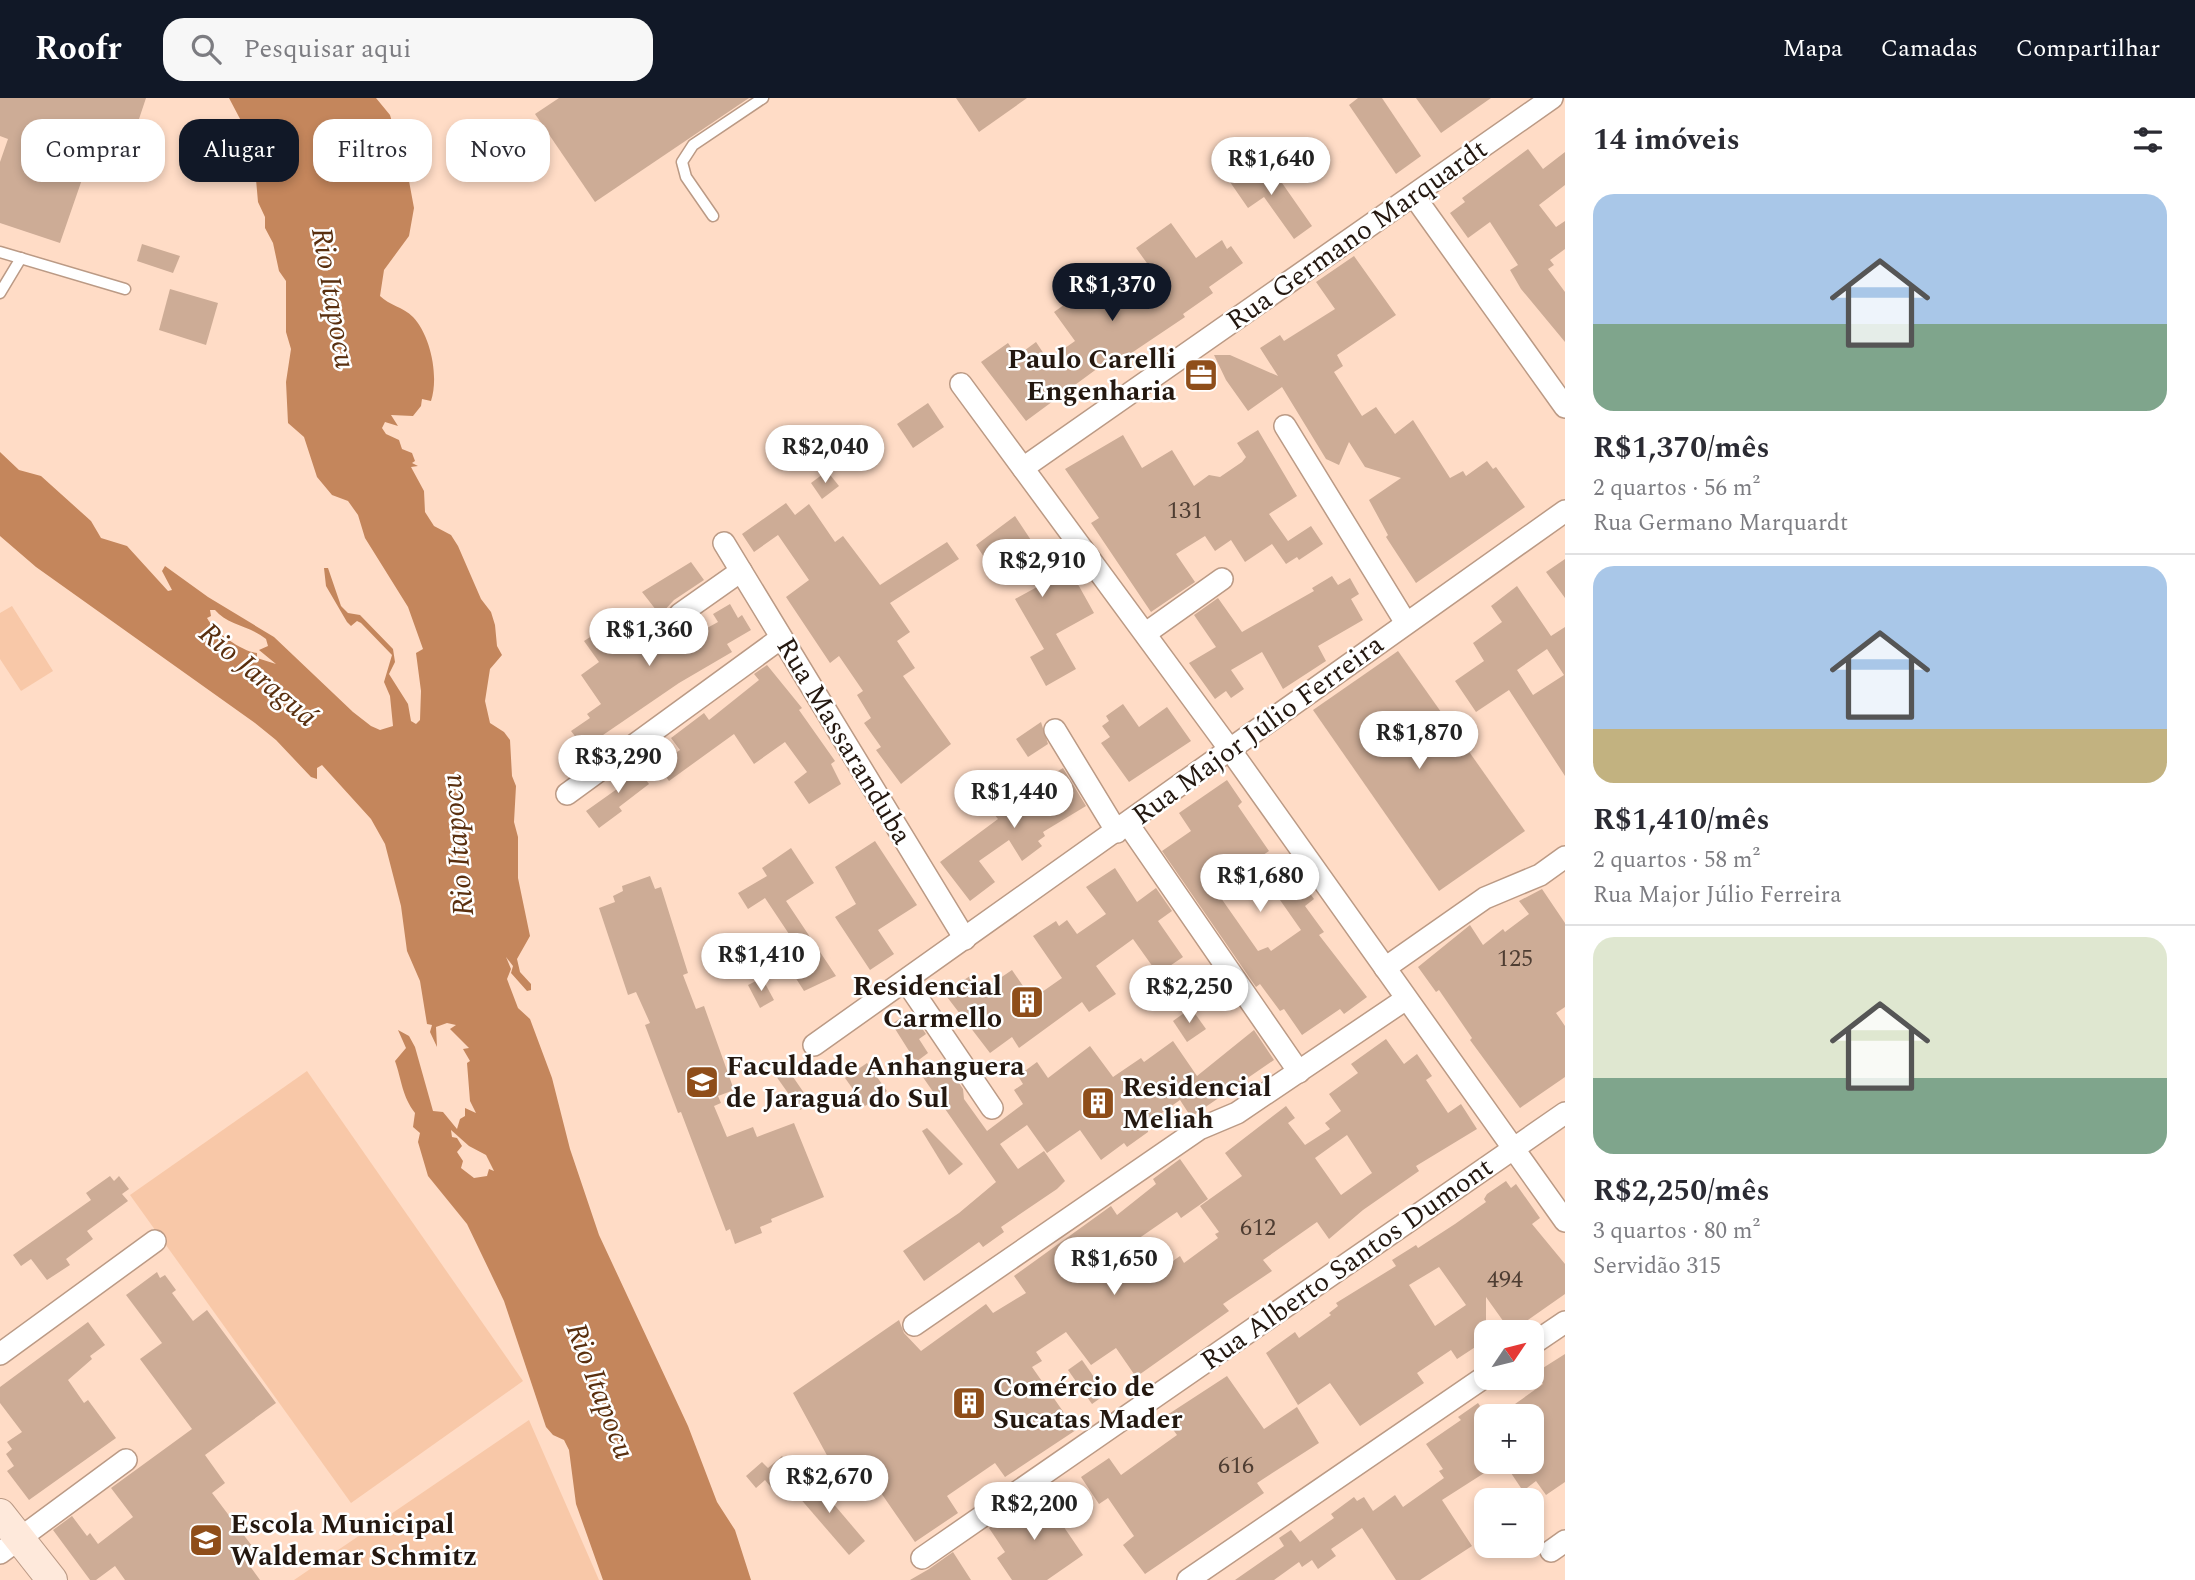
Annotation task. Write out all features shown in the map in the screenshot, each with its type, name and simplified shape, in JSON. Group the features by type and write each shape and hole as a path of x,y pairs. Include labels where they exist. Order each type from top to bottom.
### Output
{"main road":[{"path":"0,1514 9,1546 52,1580"}],"street":[{"name":"Rua Germano Marquardt","path":"1023,468 1552,98"},
{"path":"1414,196 1565,407"},
{"path":"961,384 1231,751 1565,1221"},
{"path":"1285,426 1406,623"},
{"name":"Rua Major Júlio Ferreira","path":"814,1045 1565,511"},
{"name":"Rua Massaranduba","path":"724,543 965,939"},
{"path":"680,614 741,571"},
{"path":"1146,634 1222,579"},
{"path":"567,794 781,638"},
{"path":"1055,730 1122,828 1299,1072"},
{"path":"1385,968 1485,898 1540,875 1565,857"},
{"path":"906,981 992,1108"},
{"path":"914,1325 1199,1129 1237,1112 1406,999"},
{"name":"Rua Alberto Santos Dumont","path":"922,1558 1565,1113"},
{"path":"0,1354 155,1241"},
{"path":"1544,1336 1565,1322"},
{"path":"1188,1580 1474,1384"},
{"path":"9,1546 126,1460"}],"lane":[{"path":"713,216 686,177 681,162 693,145 763,98"},
{"path":"0,252 125,289"},
{"path":"0,293 20,258"}],"shaded area":[{"path":"12,606 53,671 21,691 0,659 0,613"},
{"path":"307,1071 523,1381 351,1503 130,1195"},
{"path":"529,1420 599,1580 294,1580"}],"water":[{"path":"229,98 376,98 390,115 391,119 313,119 313,182 409,182 414,208 409,236 384,270 380,296 413,317 425,335 434,369 433,391 431,401 422,399 421,406 413,416 391,415 398,426 385,422 382,428 386,434 399,440 402,449 412,453 415,461 412,463 418,466 411,467 424,491 425,512 434,526 451,535 458,546 481,599 491,612 497,646 502,655 490,669 485,701 490,723 504,732 510,740 512,776 516,786 514,822 518,837 518,878 530,936 517,959 520,972 531,984 531,990 527,991 511,973 513,966 506,957 511,969 507,979 518,1008 530,1019 552,1078 570,1149 599,1235 688,1426 717,1502 735,1530 751,1580 603,1580 576,1504 569,1450 564,1440 553,1435 546,1427 504,1301 467,1224 428,1176 418,1142 420,1133 413,1127 415,1113 405,1094 395,1061 406,1048 398,1030 409,1036 415,1047 433,1111 443,1112 457,1129 460,1119 465,1116 465,1108 476,1113 470,1101 467,1063 470,1061 463,1049 469,1048 450,1029 456,1025 447,1023 436,1027 437,1047 430,1032 432,1025 427,1024 420,981 407,951 401,906 385,844 371,819 322,765 317,768 317,779 311,777 276,740 255,723 36,567 0,536 0,452 19,470 41,476 91,521 101,538 127,546 168,591 172,590 162,571 165,566 208,597 274,637 371,726 380,730 393,726 390,696 384,682 392,655 361,623 357,621 351,626 347,622 326,586 324,568 328,568 341,606 348,613 360,615 393,649 395,662 389,674 408,704 411,721 416,724 420,720 421,691 416,653 423,649 408,607 365,538 358,515 348,501 332,495 317,477 304,437 288,423 286,382 291,349 286,332 286,281 279,271 273,243 265,228 265,217 258,202 256,182 299,182 299,119 240,119","holes":["210,610 215,610 226,619 266,639 268,646 259,650 276,664 257,658 257,653 244,649 222,635 207,618 211,616","451,1130 469,1146 486,1155 494,1171 489,1169 487,1176 474,1178 461,1168 463,1161 457,1152 462,1146 457,1138 452,1137"]}],"building":[{"path":"0,98 146,98 139,119 21,119 21,182 81,182 60,243 0,223 0,162 8,139 0,136"},
{"path":"559,98 749,98 595,202 550,136 550,119 538,119 535,114"},
{"path":"956,98 1027,98 979,132"},
{"path":"1358,98 1382,98 1421,156 1396,174 1349,105"},
{"path":"1416,98 1491,98 1441,133"},
{"path":"1528,149 1543,169 1565,152 1565,185 1539,205 1556,227 1565,221 1565,249 1550,260 1554,265 1548,269 1565,292 1565,342 1521,289 1510,270 1518,265 1490,222 1468,238 1450,213 1465,202 1462,198"},
{"path":"1266,160 1312,226 1294,239 1264,197 1248,208 1230,182"},
{"path":"1171,223 1196,258 1222,240 1227,249 1231,246 1243,263 1209,287 1213,293 1183,314 1185,317 1121,360 1117,354 1026,421 981,362 1008,343 1017,356 1036,342 1048,360 1075,341 1054,312 1089,287 1102,305 1120,292 1130,307 1162,284 1136,248"},
{"path":"142,244 180,256 173,273 137,261"},
{"path":"1354,256 1396,315 1337,355 1343,366 1334,372 1362,416 1376,407 1395,434 1413,420 1450,478 1463,471 1466,476 1487,461 1493,469 1496,467 1525,507 1416,583 1386,537 1388,535 1369,500 1401,478 1365,467 1349,442 1339,465 1326,459 1282,387 1248,411 1226,380 1214,355 1230,355 1278,376 1260,348 1280,335 1284,341 1335,309 1316,282"},
{"path":"170,289 218,303 206,345 159,330"},
{"path":"928,403 944,427 913,448 897,424"},
{"path":"1258,430 1297,496 1269,514 1288,541 1311,526 1323,544 1299,560 1297,557 1286,564 1272,544 1245,562 1231,540 1215,551 1205,536 1176,554 1195,582 1151,612 1091,523 1099,518 1065,469 1123,435 1142,468 1172,450 1194,486 1209,475 1220,477 1242,462 1246,457 1237,443"},
{"path":"827,471 839,486 822,499 811,483"},
{"path":"786,503 795,515 809,504 835,542 843,536 880,585 947,542 959,559 890,603 910,632 897,641 915,668 903,676 951,744 901,784 876,750 881,747 864,723 871,718 857,695 863,691 839,656 830,663 786,597 809,580 778,535 754,552 742,534"},
{"path":"1015,516 1056,578 1070,570 1094,613 1056,634 1076,669 1046,686 1030,657 1044,649 1015,599 1037,587 1012,547 988,563 976,545"},
{"path":"1565,559 1565,598 1546,572"},
{"path":"691,562 704,580 674,600 660,615 642,592"},
{"path":"1332,576 1338,585 1350,578 1359,594 1351,599 1363,620 1318,646 1326,661 1283,689 1262,652 1231,670 1244,689 1231,698 1226,691 1215,699 1189,663 1216,647 1194,615 1218,598 1242,632 1314,591 1312,588"},
{"path":"1517,586 1551,636 1565,627 1565,776 1509,690 1476,712 1455,681 1484,661 1473,643 1502,622 1491,606","holes":["1547,649 1564,675 1533,695 1517,670"]},
{"path":"730,604 738,618 742,615 751,630 727,644 732,652 679,683 584,748 571,731 590,718 587,714 601,704 581,675 599,662 584,641 601,630 615,649 659,617 678,644 718,622 713,614"},
{"path":"1398,651 1525,831 1439,891 1313,710"},
{"path":"767,665 802,708 799,710 835,761 831,764 841,784 809,804 794,782 807,772 785,742 754,764 734,734 669,781 661,770 677,757 674,754 680,750 671,738 704,713 709,720 759,680 754,674"},
{"path":"1123,704 1139,727 1167,707 1191,741 1129,782 1101,743 1110,737 1102,726 1109,721 1106,716"},
{"path":"1041,722 1048,744 1028,757 1016,739"},
{"path":"633,762 649,784 619,807 622,811 599,828 586,811 617,789 610,779"},
{"path":"1063,768 1086,806 1043,832 1045,836 1038,841 1042,846 1022,861 1009,840 979,861 995,882 970,901 940,862 998,819 990,809 1016,790 1020,794"},
{"path":"1227,780 1242,802 1238,806 1269,851 1214,888 1258,951 1268,947 1271,951 1301,930 1273,890 1296,874 1314,899 1305,906 1324,932 1319,935 1367,997 1344,1014 1340,1009 1302,1035 1284,1009 1280,1011 1260,984 1256,987 1162,851 1191,831 1179,813"},
{"path":"875,841 917,905 878,930 894,954 870,970 835,917 856,904 835,867"},
{"path":"791,848 814,883 786,901 836,976 804,991 783,958 799,949 765,898 748,909 738,893 767,876 762,868"},
{"path":"1115,868 1137,902 1156,888 1172,911 1158,921 1183,957 1158,974 1133,939 1096,966 1116,994 1089,1012 1082,1002 1019,1048 1012,1037 990,1053 944,993 970,976 981,991 1012,970 1032,999 1062,978 1033,936 1056,921 1059,926 1067,920 1077,934 1106,914 1086,887"},
{"path":"650,876 655,889 661,887 688,973 683,975 696,1009 704,1006 734,1090 718,1096 721,1103 714,1106 727,1137 753,1127 757,1137 794,1123 824,1197 771,1219 772,1222 760,1227 762,1233 735,1244 730,1229 726,1231 681,1112 678,1113 645,1025 650,1023 636,992 628,995 599,908 615,902 613,896 623,891 622,886"},
{"path":"1542,889 1565,923 1565,1007 1556,1013 1565,1026 1565,1077 1520,1108 1470,1040 1472,1038 1439,990 1436,992 1418,967 1470,925 1483,945 1503,929 1505,932 1529,914 1519,901"},
{"path":"1209,965 1222,983 1196,1000 1184,983"},
{"path":"762,978 774,1000 760,1008 748,985"},
{"path":"1191,1008 1206,1029 1187,1042 1173,1021"},
{"path":"910,1011 926,1034 919,1039 928,1053 916,1062 892,1024"},
{"path":"1254,1030 1274,1060 1191,1117 1180,1100 1149,1122 1148,1132 1127,1147 1124,1143 1101,1160 1080,1130 1047,1153 1027,1125 1000,1144 1018,1169 1044,1151 1065,1181 1001,1227 1004,1232 983,1247 979,1242 924,1281 903,1251 959,1213 996,1182 920,1073 951,1071 963,1089 964,1099 987,1131 1023,1104 1014,1090 1023,1084 1018,1076 1037,1062 1048,1078 1090,1046 1113,1077 1141,1058 1144,1062 1173,1041 1197,1076"},
{"path":"1386,1039 1404,1064 1417,1054 1432,1076 1426,1080 1448,1113 1461,1104 1477,1129 1416,1166 1419,1171 1363,1210 1329,1239 1317,1222 1263,1260 1272,1271 1223,1304 1229,1311 1136,1377 1116,1348 1091,1365 1066,1332 1036,1352 1042,1361 1032,1367 1076,1430 1005,1477 995,1463 947,1496 958,1513 915,1542 870,1477 847,1492 793,1393 899,1320 904,1333 921,1351 986,1304 993,1313 1026,1293 1014,1276 1111,1206 1117,1215 1156,1184 1153,1179 1180,1159 1208,1199 1181,1218 1177,1212 1135,1241 1156,1273 1180,1256 1184,1263 1218,1238 1215,1234 1219,1232 1200,1206 1242,1176 1225,1153 1286,1106 1295,1118 1288,1123 1305,1145 1330,1129 1325,1123 1341,1111 1329,1094 1358,1073 1351,1064","holes":["1347,1135 1372,1173 1341,1195 1315,1158"]},
{"path":"782,1061 811,1103 800,1110 771,1069"},
{"path":"867,1063 887,1091 865,1106 845,1078"},
{"path":"927,1128 963,1164 949,1175 922,1131"},
{"path":"110,1176 114,1181 119,1176 129,1189 122,1194 128,1201 87,1231 93,1239 66,1259 70,1265 47,1280 31,1259 21,1266 13,1255 91,1200 86,1193"},
{"path":"1506,1181 1511,1188 1516,1184 1540,1218 1532,1224 1565,1264 1565,1294 1528,1320 1502,1320 1486,1297 1486,1320 1474,1320 1474,1348 1457,1359 1451,1350 1417,1373 1424,1383 1360,1426 1330,1383 1298,1405 1266,1353 1295,1332 1299,1338 1331,1315 1329,1313 1338,1306 1336,1303 1396,1266 1392,1260 1416,1245 1418,1248 1455,1224 1486,1202 1484,1199","holes":["1439,1267 1466,1305 1435,1326 1409,1285"]},
{"path":"157,1272 160,1278 165,1275 176,1290 172,1293 193,1321 207,1310 276,1403 205,1455 225,1483 212,1493 258,1554 247,1562 260,1580 125,1580 115,1566 96,1580 90,1580 53,1530 72,1516 87,1536 90,1533 98,1544 133,1517 111,1488 192,1429 140,1359 162,1343 126,1295"},
{"path":"88,1322 105,1345 90,1356 92,1359 68,1380 84,1403 88,1400 116,1438 29,1500 7,1471 14,1466 6,1454 12,1449 7,1442 22,1432 0,1403 0,1387"},
{"path":"1565,1354 1565,1482 1546,1495 1544,1488 1536,1481 1527,1488 1521,1488 1512,1474 1544,1474 1544,1404 1515,1404 1535,1390 1544,1390 1544,1367"},
{"path":"1082,1360 1106,1394 1092,1404 1068,1370"},
{"path":"1227,1376 1264,1429 1297,1407 1319,1443 1257,1483 1264,1493 1145,1574 1123,1545 1134,1536 1108,1498 1099,1504 1081,1477 1109,1458 1121,1475 1177,1435 1164,1417"},
{"path":"1474,1406 1474,1474 1483,1474 1442,1500 1472,1546 1420,1580 1396,1580 1362,1528 1331,1549 1336,1556 1318,1569 1312,1560 1302,1567 1299,1562 1274,1580 1235,1580 1284,1546 1279,1538 1291,1530 1300,1542 1334,1518 1331,1514 1354,1497 1357,1501 1364,1497 1373,1511 1395,1495 1403,1507 1444,1478 1439,1471 1443,1469 1426,1444 1461,1420 1458,1417"},
{"path":"782,1456 796,1473 775,1492 765,1480 756,1488 746,1476 762,1462 768,1468"},
{"path":"809,1475 865,1541 849,1555 792,1489"},
{"path":"1040,1492 1083,1555 1047,1580 1012,1580 997,1558 1005,1552 989,1528"},
{"path":"953,1552 971,1580 910,1580 929,1569"}],"place":[{"name":"Paulo Carelli Engenharia","path":"1201,375"},
{"name":"Residencial Carmello","path":"1027,1002"},
{"name":"Faculdade Anhanguera de Jaraguá do Sul","path":"702,1082"},
{"name":"Residencial Meliah","path":"1098,1103"},
{"name":"Comércio de Sucatas Mader","path":"969,1403"},
{"name":"Escola Municipal Waldemar Schmitz","path":"206,1540"}],"water label":[{"name":"Rio Itapocu","path":"333,298"},
{"name":"Rio Jaraguá","path":"258,675"},
{"name":"Rio Itapocu","path":"458,845"},
{"name":"Rio Itapocu","path":"600,1391"}]}
